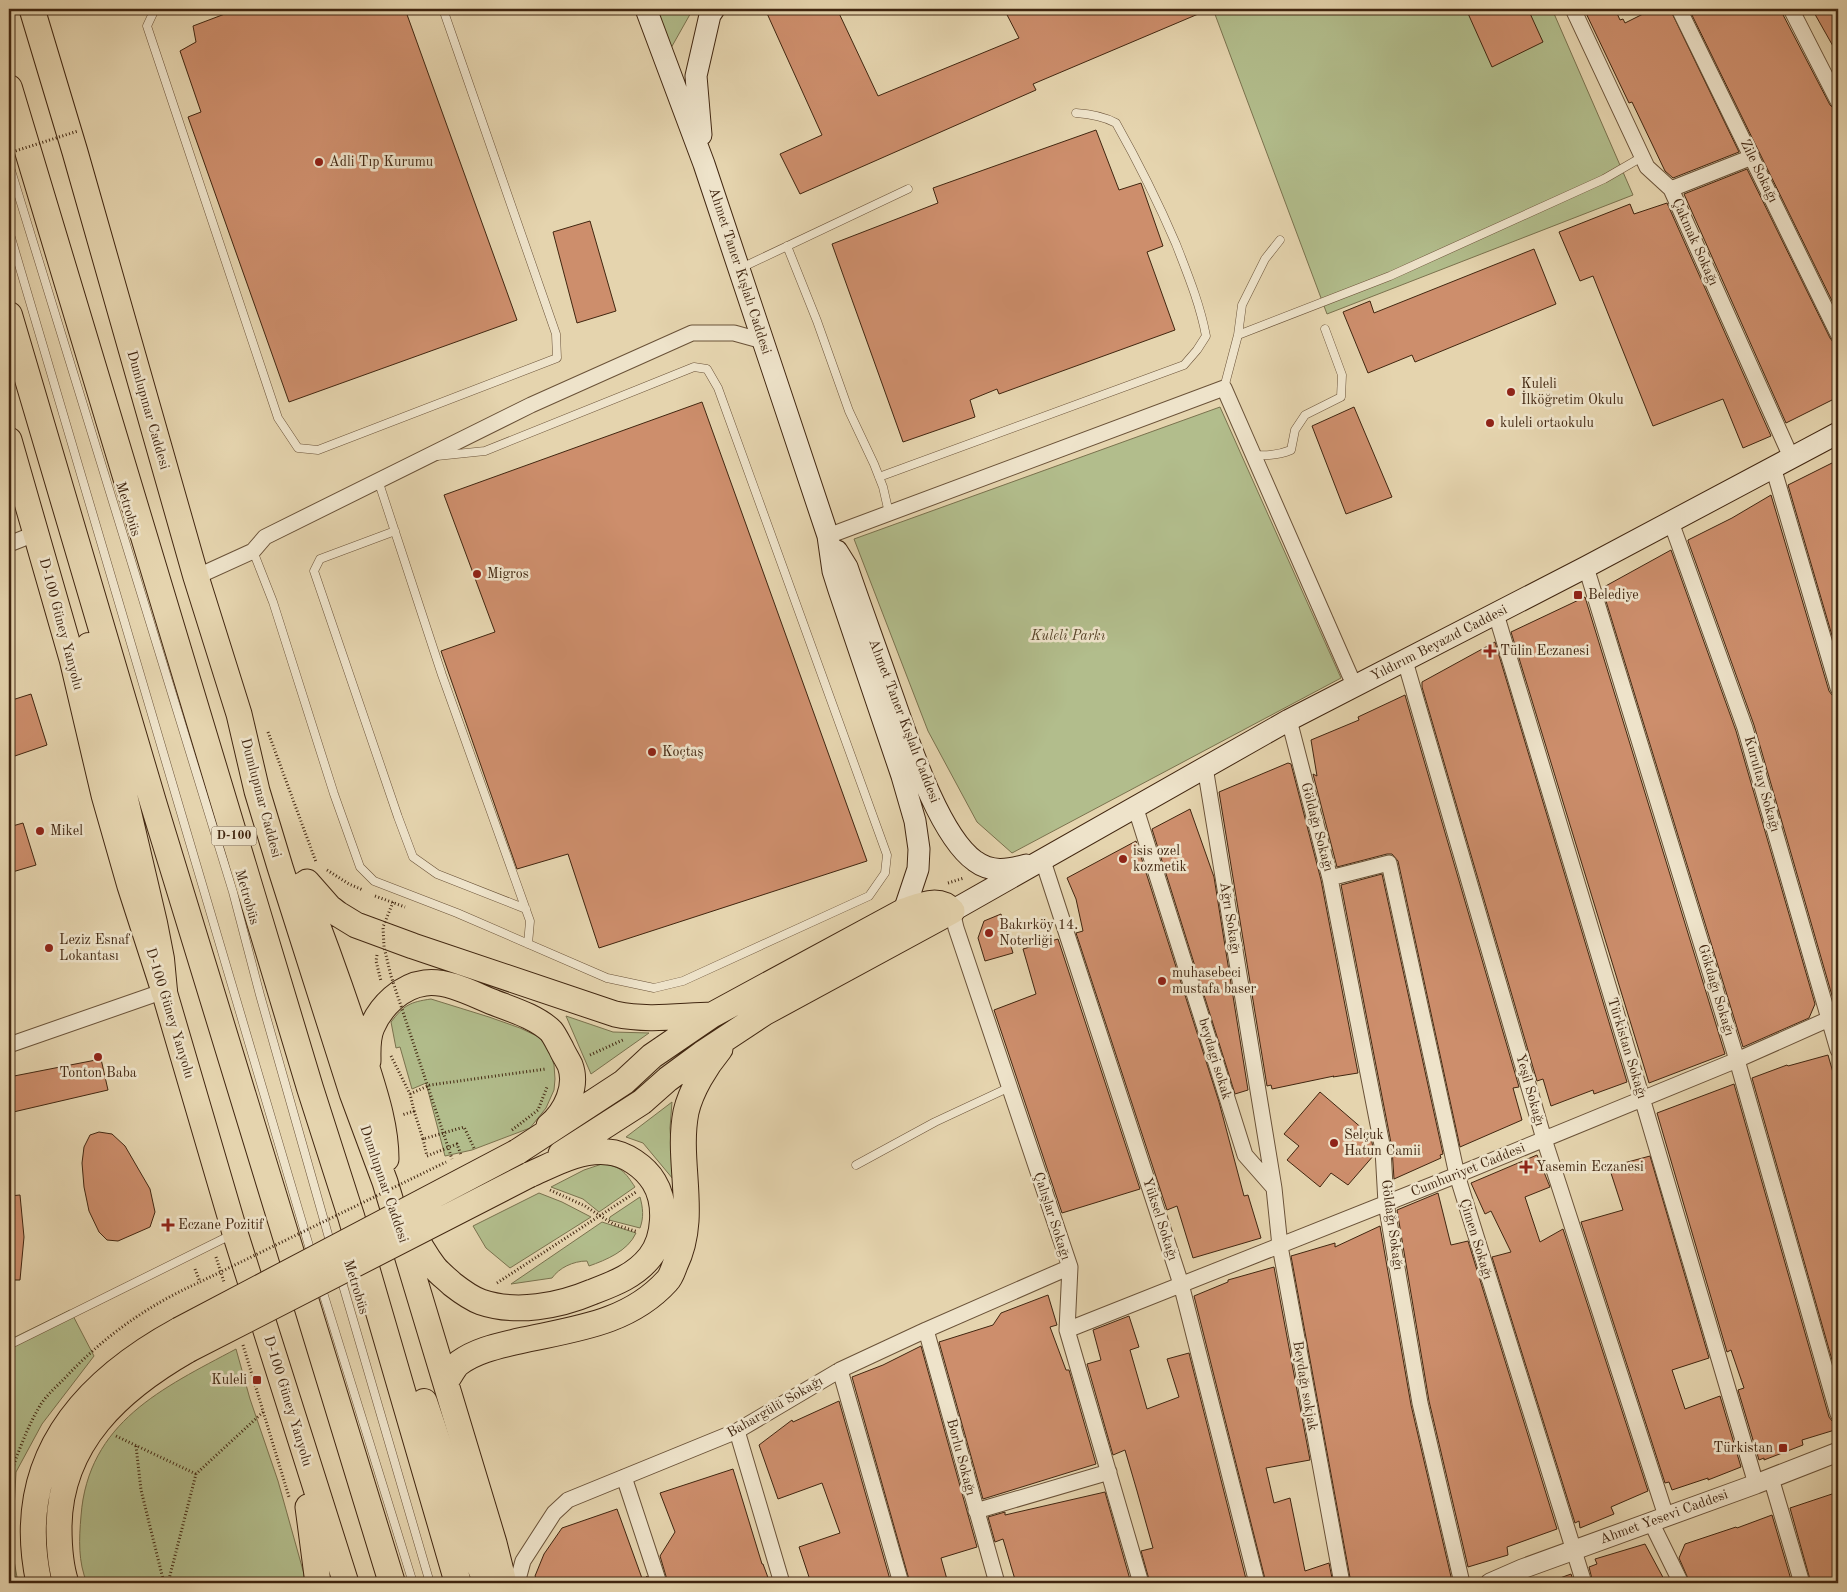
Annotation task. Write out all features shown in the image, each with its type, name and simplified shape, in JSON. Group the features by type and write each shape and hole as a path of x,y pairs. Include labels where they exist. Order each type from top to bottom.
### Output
{"highway":[{"name":"D-100","path":"9,88 310,1088 351,1216 458,1583"},
{"path":"9,316 159,821 392,1583"},
{"path":"45,438 56,516 93,662 154,923 161,959 164,991"},
{"path":"351,1216 381,1281 402,1336 453,1490 487,1583"}],"main road":[{"name":"Dumlupınar Caddesi","path":"32,9 65,117 196,577 239,714 257,791 323,1006 352,1093 385,1182 494,1542 504,1583"},
{"name":"Ahmet Taner Kışlalı Caddesi","path":"646,9 704,164 828,536 833,571 902,776 915,821 919,849 918,869 904,911"},
{"path":"704,164 696,76 710,15 714,9"},
{"name":"Yıldırım Beyazıd Caddesi","path":"1043,861 1135,806 1289,720 1586,567 1838,433"},
{"name":"D-100 Güney Yanyolu","path":"9,440 72,659 104,795 130,886 164,991 235,1233 346,1583"},
{"name":"Ahmet Taner Kışlalı Caddesi","path":"828,536 847,567 911,746 936,807 948,829 962,849 975,861 992,870 1011,869 1043,861"},
{"path":"39,1583 33,1547 34,1520 37,1494 44,1471 64,1427 78,1407 98,1386 140,1354 183,1340 538,1181 579,1153 606,1152 621,1154 639,1166 654,1181 661,1199 662,1226 660,1237 650,1257 636,1271 619,1282 576,1299 528,1307 480,1302 464,1293 436,1270 416,1240 385,1182 386,1145 382,1122 304,861 260,776 239,714"},
{"path":"304,861 311,887 338,914 356,925 378,934 614,1014 634,1018 657,1019 712,1015"},
{"path":"538,1181 642,1102 668,1079 733,1032 764,1013 1043,861"},
{"path":"66,1583 59,1548 59,1517 63,1489 72,1464 84,1440 115,1402 163,1364 183,1340 512,1142 624,1082 652,1056 712,1015 904,911 925,904 939,902 952,911"},
{"path":"368,1071 368,1040 372,1027 390,999 405,989 425,983 442,984 526,1015 552,1032 570,1066 571,1086 566,1106 560,1117 512,1142"},
{"path":"446,1381 458,1364 491,1347 599,1324 628,1312 650,1297 668,1280 681,1253 687,1231 684,1144 686,1112 702,1074 733,1032"},
{"path":"298,1433 318,1583"}],"street":[{"name":"Çakmak Sokağı","path":"1573,9 1647,167 1671,189 1782,462 1838,688"},
{"name":"Zile Sokağı","path":"1679,9 1838,334"},
{"path":"1791,9 1838,101"},
{"path":"1671,189 1752,157"},
{"path":"196,577 253,551 266,537 378,480 531,406 692,333 734,333 763,341"},
{"path":"828,536 1224,388 1355,686"},
{"name":"Kurultay Sokağı","path":"1671,522 1745,728 1834,1017 1838,1050"},
{"path":"9,544 37,534"},
{"name":"Gökdağı Sokağı","path":"1586,567 1737,1060 1838,1414"},
{"name":"Türkistan Sokağı","path":"1496,614 1642,1098 1764,1481 1802,1583"},
{"name":"Yeşil Sokağı","path":"1405,661 1544,1139 1658,1519 1681,1583"},
{"name":"Göldağı Sokağı","path":"1289,720 1330,878 1383,1150 1386,1203 1420,1403 1462,1583"},
{"name":"Ağrı Sokağı","path":"1205,767 1274,1188"},
{"name":"beydagi sokak","path":"1135,806 1245,1155 1274,1188"},
{"name":"Yüksel Sokağı","path":"1043,861 1181,1284 1257,1583"},
{"name":"Çimen Sokağı","path":"1330,878 1389,863 1457,1175 1584,1583"},
{"name":"Çalışlar Sokağı","path":"952,911 956,928 1070,1267 1067,1330 1140,1583"},
{"path":"9,1045 164,991"},
{"name":"Cumhuriyet Caddesi","path":"1067,1330 1457,1175 1737,1060 1834,1017"},
{"name":"Beydağı sokjak","path":"1274,1188 1280,1246 1342,1583"},
{"name":"Bahargülü Sokağı","path":"517,1583 523,1561 554,1513 568,1500 737,1431 840,1370 1070,1267"},
{"name":"Borlu Sokağı","path":"926,1330 997,1583"},
{"path":"840,1370 901,1583"},
{"path":"737,1431 782,1583"},
{"name":"Ahmet Yesevi Caddesi","path":"1490,1583 1522,1569 1764,1481 1838,1452"},
{"path":"976,1511 1108,1472"},
{"path":"624,1477 659,1583"}],"lane":[{"path":"156,9 147,26 278,418 298,448 318,450 557,358 556,334 443,9"},
{"path":"878,477 1184,365 1206,336 1202,311 1155,195 1116,123 1106,117 1095,114 1076,113"},
{"path":"1238,335 1390,276 1604,178 1642,157"},
{"name":"Metrobüs","path":"9,164 233,892 314,1189 430,1583"},
{"path":"739,269 908,189"},
{"path":"9,231 314,1263"},
{"path":"1224,388 1238,335 1242,305 1265,259 1280,240"},
{"path":"787,246 817,320 849,411 878,477 889,513"},
{"path":"1253,455 1281,454 1291,450 1295,430 1305,415 1340,397 1342,375 1325,329"},
{"path":"253,551 273,602 334,794 360,866 374,881 457,913 607,978 654,988 683,981 869,896 885,873 887,855 718,388 707,368 694,367 485,451 423,458"},
{"path":"378,480 478,777 530,920 528,944"},
{"path":"395,531 320,559 314,571 388,788 414,857 437,874 526,910"},
{"path":"856,1165 935,1122 1010,1087"},
{"path":"9,1345 235,1233"},
{"path":"317,1273 413,1583"}],"path":[{"path":"9,153 78,131"},
{"path":"304,861 349,884"},
{"path":"375,896 405,907"},
{"path":"393,902 384,928 384,947 391,976 452,1159"},
{"path":"378,934 376,961 382,987 390,999"},
{"path":"410,1094 430,1085 570,1066"},
{"path":"512,1142 515,1128 538,1110 547,1088"},
{"path":"414,1111 427,1156 457,1144 461,1155"},
{"path":"423,1139 464,1126 474,1148"},
{"path":"151,1306 482,1144"},
{"path":"538,1181 585,1206 613,1224 660,1237"},
{"path":"480,1302 484,1292 654,1181"},
{"path":"195,1269 200,1282"},
{"path":"166,1583 196,1474 263,1412"},
{"path":"112,1434 196,1474"},
{"path":"136,1446 141,1490 166,1583"},
{"path":"9,1564 13,1583"}],"green space":[{"path":"657,9 693,9 671,48"},
{"path":"1213,9 1552,9 1633,195 1327,314"},
{"name":"Kuleli Parkı","path":"1220,407 1341,678 1012,853 977,822 928,731 854,539"},
{"path":"431,999 520,1028 539,1037 549,1049 554,1065 554,1090 546,1108 530,1128 472,1150 445,1156 426,1083 412,1089 400,1047 396,1048 391,1022 408,1005"},
{"path":"566,1016 613,1032 649,1033 591,1074"},
{"path":"672,1102 670,1128 673,1179 643,1143 626,1137"},
{"path":"602,1164 618,1168 635,1187 599,1212 583,1199 551,1187 584,1170"},
{"path":"539,1193 591,1217 510,1268 486,1248 473,1226"},
{"path":"640,1197 643,1212 640,1228 609,1220 610,1217"},
{"path":"602,1222 636,1233 622,1250 602,1261 589,1266 587,1261 577,1262 562,1268 552,1278 511,1284"},
{"path":"70,1310 94,1356 42,1424 16,1472 12,1549 18,1583 9,1583 9,1340"},
{"path":"236,1349 250,1399 278,1481 304,1574 304,1583 87,1583 81,1559 81,1516 87,1483 98,1456 114,1432 134,1412 157,1394 182,1378"}],"building":[{"path":"238,9 405,9 517,320 289,402 188,117 201,112 180,51 196,42 193,26"},
{"path":"765,9 837,9 878,96 1019,38 1004,9 1210,9 1033,84 1036,90 800,194 780,154 822,135"},
{"path":"1466,9 1528,9 1543,42 1492,67"},
{"path":"1584,9 1615,9 1620,20 1623,19 1625,23 1653,9 1670,9 1739,152 1673,178 1665,171 1632,102 1629,103"},
{"path":"1689,9 1780,9 1830,105 1838,116 1838,313"},
{"path":"1812,9 1838,9 1838,55"},
{"path":"1096,130 1119,190 1141,183 1163,246 1147,252 1175,330 999,394 997,389 970,400 975,417 903,442 832,244 938,203 933,188"},
{"path":"1747,169 1830,338 1833,342 1838,343 1838,397 1786,423 1684,194"},
{"path":"1667,203 1771,436 1743,448 1723,399 1653,426 1593,276 1580,281 1559,232 1630,204 1634,214"},
{"path":"590,221 616,311 577,323 553,232"},
{"path":"1534,249 1556,304 1415,362 1412,355 1368,373 1343,312 1370,301 1374,313"},
{"name":"Koçtaş","path":"702,402 867,861 599,948 568,854 517,869 441,651 495,632 444,495"},
{"path":"1354,407 1392,497 1346,514 1312,426"},
{"path":"1838,460 1838,656 1788,485"},
{"path":"1771,495 1829,691 1832,695 1838,697 1838,1001 1833,999 1754,725 1688,541"},
{"path":"1671,550 1736,731 1815,1004 1809,1018 1743,1047 1602,588"},
{"path":"1585,597 1725,1054 1649,1083 1511,632"},
{"path":"1495,642 1627,1082 1594,1094 1593,1090 1551,1106 1543,1079 1537,1081 1422,687 1422,682"},
{"path":"31,694 47,745 9,758 9,701"},
{"path":"1405,695 1519,1087 1513,1088 1522,1120 1460,1147 1398,861 1392,854 1387,854 1337,867 1313,774 1317,776 1311,740 1359,720 1358,717"},
{"path":"1288,763 1291,764 1321,880 1358,1073 1272,1089 1271,1085 1267,1086 1219,792"},
{"path":"1190,809 1214,877 1248,1090 1235,1094 1152,829"},
{"path":"23,823 36,865 9,873 9,827"},
{"path":"1136,841 1219,1102 1244,1196 1248,1195 1261,1238 1193,1258 1177,1206 1167,1210 1076,933 1083,931 1076,899 1067,878"},
{"path":"1382,874 1443,1154 1440,1155 1441,1158 1394,1179 1392,1148 1341,885"},
{"path":"1001,914 1013,953 985,961 978,938 984,921"},
{"path":"1058,939 1140,1189 1062,1213 994,1010 1036,994 1023,949"},
{"path":"1828,1055 1838,1090 1838,1381 1752,1078 1787,1065"},
{"path":"101,1059 108,1090 9,1113 9,1077"},
{"path":"1734,1084 1829,1417 1836,1423 1838,1429 1802,1440 1803,1445 1764,1460 1764,1458 1759,1460 1738,1390 1744,1388 1731,1350 1727,1352 1657,1113"},
{"name":"Selçuk Hatun Camii","path":"1320,1092 1371,1136 1374,1155 1348,1185 1331,1173 1320,1187 1287,1160 1299,1146 1284,1134"},
{"path":"99,1132 112,1134 125,1146 150,1189 155,1212 150,1227 118,1241 107,1240 99,1232 89,1211 84,1187 82,1163 84,1147 90,1135"},
{"path":"1537,1155 1550,1187 1525,1197 1540,1242 1563,1229 1648,1491 1611,1507 1614,1514 1580,1528 1579,1521 1575,1523 1492,1257 1511,1252 1491,1211 1485,1214 1471,1183"},
{"path":"1650,1156 1709,1358 1672,1370 1685,1409 1720,1396 1741,1467 1708,1480 1708,1478 1672,1490 1669,1482 1665,1483 1581,1222 1623,1210 1609,1167"},
{"path":"1438,1193 1451,1245 1468,1241 1557,1529 1507,1547 1508,1555 1468,1567 1429,1401 1397,1210"},
{"path":"20,1195 24,1237 20,1280 9,1280 9,1196"},
{"path":"1380,1226 1411,1405 1452,1581 1445,1583 1351,1583 1291,1256 1335,1243 1335,1247"},
{"path":"1274,1267 1310,1460 1266,1468 1274,1503 1290,1498 1305,1571 1329,1563 1333,1583 1266,1583 1194,1296 1228,1282 1228,1280"},
{"path":"1048,1295 1057,1325 1050,1327 1066,1370 1069,1370 1096,1464 983,1499 939,1342 993,1325 1001,1313"},
{"path":"1129,1316 1139,1347 1130,1350 1147,1409 1179,1397 1167,1359 1189,1353 1247,1583 1150,1583 1141,1551 1153,1548 1137,1491 1125,1450 1113,1455 1087,1364 1101,1360 1093,1330"},
{"path":"921,1346 977,1547 941,1558 948,1583 910,1583 852,1377 883,1365"},
{"path":"839,1401 891,1583 811,1583 799,1547 840,1533 822,1483 778,1499 759,1445 792,1420 793,1422"},
{"path":"733,1469 762,1564 770,1583 668,1583 660,1556 675,1532 660,1493"},
{"path":"1105,1492 1131,1583 1016,1583 1003,1539 995,1542 988,1517 1005,1512 1005,1515"},
{"path":"1838,1492 1838,1583 1811,1583 1790,1508"},
{"path":"617,1509 643,1581 647,1576 649,1583 538,1583 535,1576 544,1554 562,1528"},
{"path":"1772,1515 1792,1583 1690,1583 1679,1558 1685,1544"},
{"path":"1645,1544 1666,1583 1593,1583 1589,1567 1597,1564 1595,1559"},
{"path":"1571,1574 1574,1583 1549,1583 1549,1582"}],"place":[{"name":"Adli Tıp Kurumu","path":"319,162"},
{"name":"Kuleli İlköğretim Okulu","path":"1511,392"},
{"name":"kuleli ortaokulu","path":"1490,423"},
{"name":"Migros","path":"477,574"},
{"name":"Belediye","path":"1578,595"},
{"name":"Tülin Eczanesi","path":"1490,651"},
{"name":"Koçtaş","path":"652,752"},
{"name":"Mikel","path":"40,831"},
{"name":"isis ozel kozmetik","path":"1123,859"},
{"name":"Bakırköy 14. Noterliği","path":"989,933"},
{"name":"Leziz Esnaf Lokantası","path":"49,948"},
{"name":"muhasebeci mustafa baser","path":"1162,981"},
{"name":"Tonton Baba","path":"98,1057"},
{"name":"Selçuk Hatun Camii","path":"1334,1143"},
{"name":"Yasemin Eczanesi","path":"1526,1167"},
{"name":"Eczane Pozitif","path":"168,1225"},
{"name":"Kuleli","path":"257,1380"},
{"name":"Türkistan","path":"1783,1448"}]}
